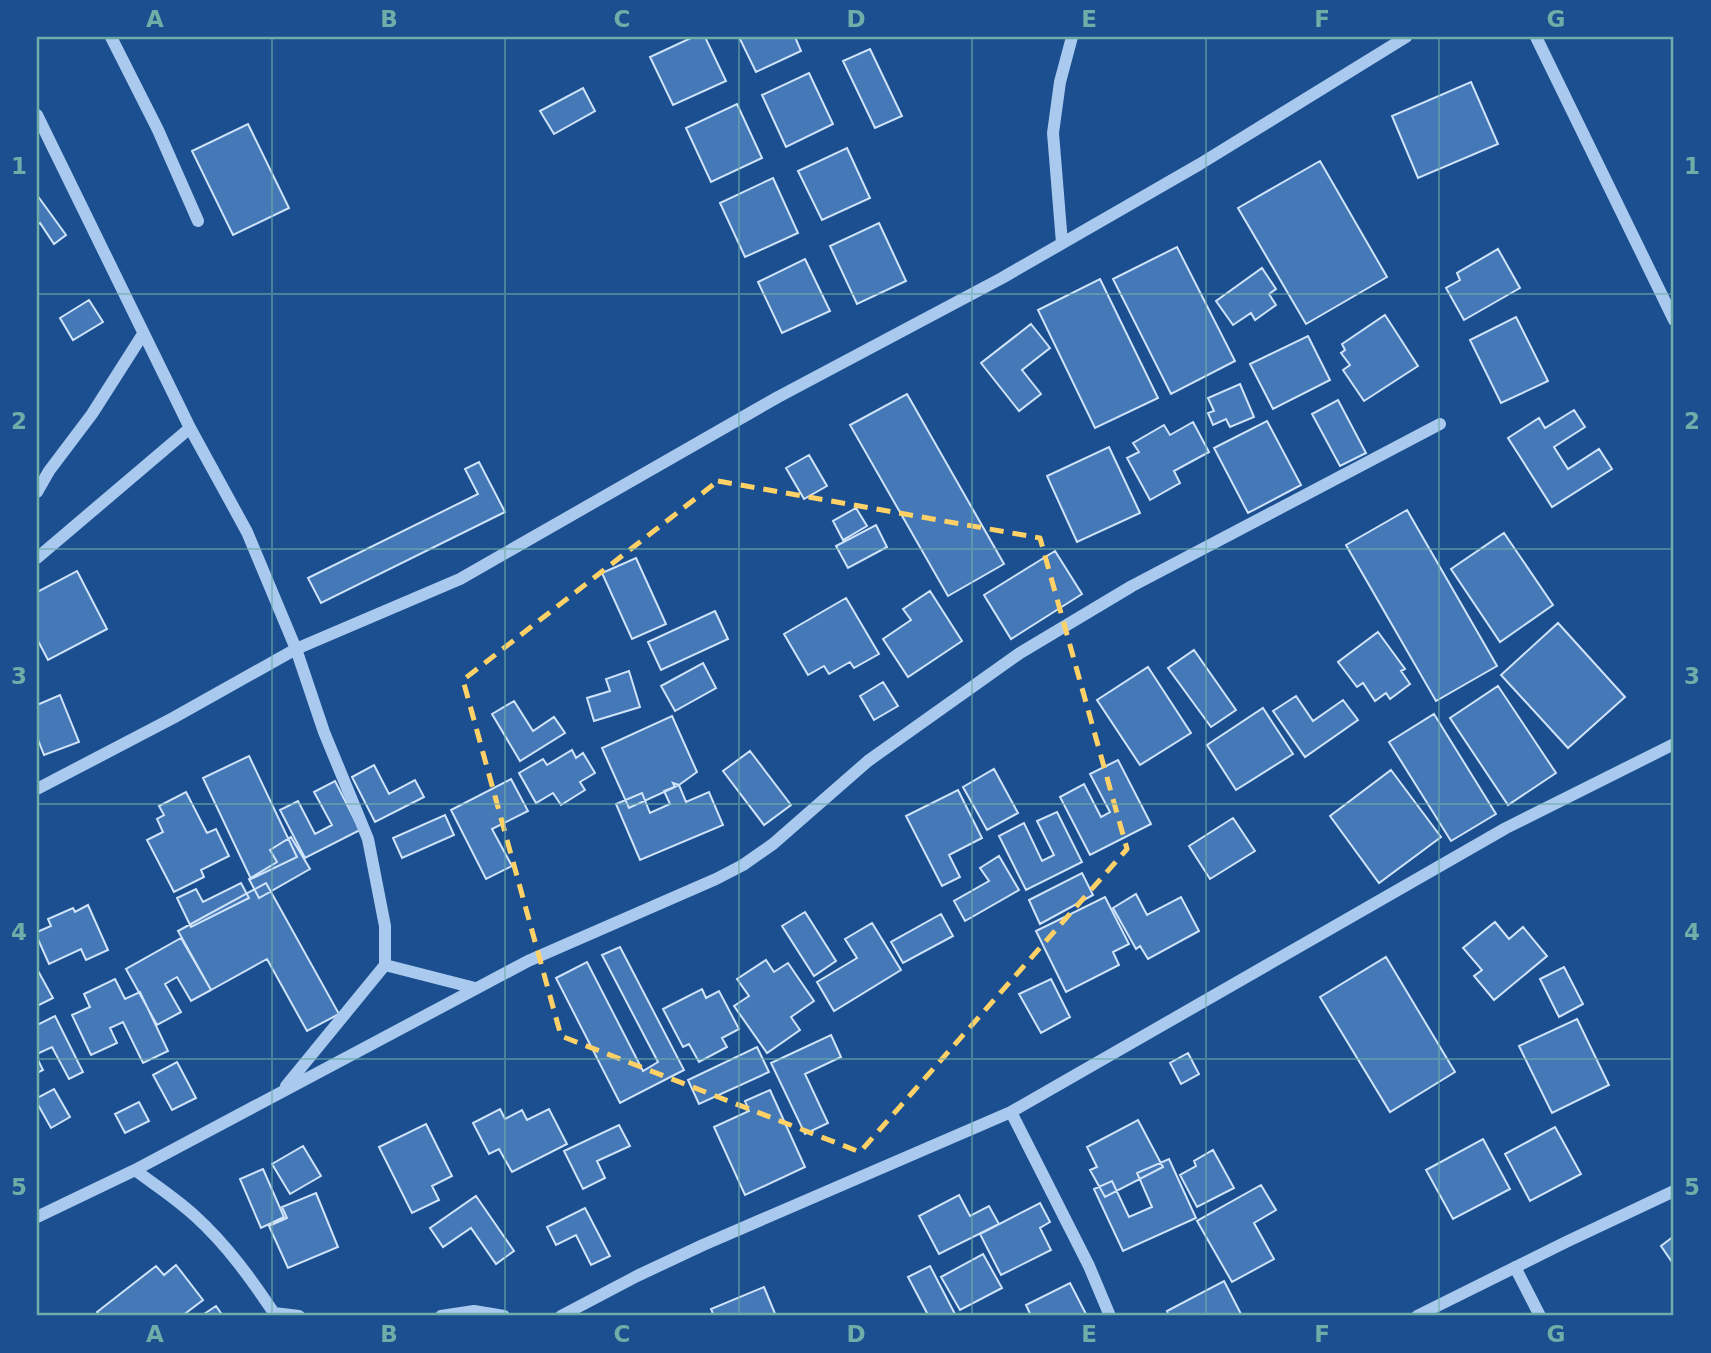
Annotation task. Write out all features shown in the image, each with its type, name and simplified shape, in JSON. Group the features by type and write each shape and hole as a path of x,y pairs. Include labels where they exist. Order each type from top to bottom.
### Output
{"street":[{"path":"111,37 158,131 198,221"},
{"path":"1062,243 1053,133 1060,82 1072,37"},
{"path":"37,789 173,718 296,649 460,579 778,397 1002,278 1200,163 1406,37"},
{"path":"1536,37 1674,320"},
{"path":"37,115 190,428 247,532 296,649 324,732 368,839 385,926 385,965 281,1092"},
{"path":"37,492 49,471 110,387 143,334"},
{"path":"37,1217 135,1170 528,961 716,879 743,864 773,844 868,761 1020,653 1132,586 1440,424"},
{"path":"37,558 190,428"},
{"path":"561,1316 703,1245 1011,1112 1506,828 1674,744"},
{"path":"385,965 475,989"},
{"path":"1011,1112 1089,1266 1110,1316"},
{"path":"135,1170 194,1215 211,1232 251,1278 275,1314 299,1316"},
{"path":"1416,1316 1674,1191"},
{"path":"1515,1267 1540,1316"},
{"path":"441,1316 474,1311 504,1316"}],"highlighted area":[{"path":"718,481 1040,538 1127,849 860,1152 561,1036 463,680"}],"building":[{"path":"693,37 705,37 726,81 673,105 650,57"},
{"path":"739,37 795,37 801,51 756,72"},
{"path":"870,49 902,116 875,128 843,61"},
{"path":"809,73 833,124 786,147 762,95"},
{"path":"1471,82 1498,144 1418,178 1392,116"},
{"path":"583,88 595,111 554,134 540,111"},
{"path":"737,104 762,158 711,182 686,128"},
{"path":"248,124 289,208 233,235 192,151"},
{"path":"847,148 870,198 822,220 798,171"},
{"path":"1320,161 1387,277 1306,324 1238,208"},
{"path":"773,178 798,233 745,257 720,203"},
{"path":"37,195 66,235 54,244 40,223 37,225"},
{"path":"879,223 906,281 857,304 830,246"},
{"path":"1177,247 1235,361 1171,394 1113,279"},
{"path":"1498,249 1520,288 1464,320 1446,288 1460,280 1457,273"},
{"path":"805,259 830,311 782,333 758,282"},
{"path":"1262,268 1276,289 1269,294 1276,305 1255,320 1251,313 1233,325 1216,301"},
{"path":"1100,279 1158,398 1095,428 1038,310"},
{"path":"89,300 103,322 73,340 60,318"},
{"path":"1385,315 1418,366 1364,401 1343,370 1350,365 1341,353 1345,350 1342,344"},
{"path":"1516,317 1548,381 1501,403 1470,340"},
{"path":"1031,324 1050,348 1022,370 1041,394 1019,411 981,363"},
{"path":"1308,336 1330,380 1273,409 1250,364"},
{"path":"1240,384 1254,417 1230,427 1226,419 1213,425 1208,413 1214,411 1208,398"},
{"path":"907,394 1004,564 948,596 850,425"},
{"path":"1338,400 1366,453 1340,466 1312,414"},
{"path":"1574,410 1585,427 1554,447 1568,469 1599,449 1612,469 1552,507 1508,438 1539,418 1545,428"},
{"path":"1267,421 1301,485 1248,513 1214,448"},
{"path":"1193,422 1209,452 1174,471 1180,483 1150,500 1127,458 1139,452 1133,443 1164,425 1170,435"},
{"path":"1109,447 1140,513 1077,542 1047,476"},
{"path":"809,455 827,486 804,499 786,468"},
{"path":"479,462 505,512 321,603 308,578 478,494 465,469"},
{"path":"856,508 867,526 843,540 833,521"},
{"path":"1407,510 1497,666 1436,701 1346,545"},
{"path":"876,525 887,547 848,568 836,546"},
{"path":"1504,533 1553,605 1500,642 1451,569"},
{"path":"1055,551 1082,594 1011,639 984,595"},
{"path":"636,558 666,624 632,639 602,573"},
{"path":"77,571 107,629 48,660 37,639 37,592"},
{"path":"930,591 962,641 908,677 883,639 911,620 903,609"},
{"path":"846,598 879,654 854,668 850,662 829,674 824,666 808,675 784,634"},
{"path":"715,611 728,639 661,670 648,642"},
{"path":"1558,623 1625,697 1568,748 1501,675"},
{"path":"1378,632 1405,669 1401,671 1410,684 1390,699 1386,693 1375,701 1363,683 1357,687 1338,662"},
{"path":"1194,650 1236,710 1211,727 1168,668"},
{"path":"703,663 716,688 675,711 661,686"},
{"path":"1148,667 1191,733 1140,765 1097,700"},
{"path":"629,671 640,707 594,721 587,698 610,691 606,679"},
{"path":"883,682 898,706 874,720 860,696"},
{"path":"1498,686 1556,773 1508,805 1450,718"},
{"path":"60,695 79,742 44,755 37,737 37,705"},
{"path":"1296,696 1313,721 1343,700 1358,720 1305,757 1273,711"},
{"path":"514,701 533,731 554,717 565,733 520,761 492,714"},
{"path":"1263,708 1293,754 1236,790 1207,745"},
{"path":"1434,714 1496,814 1451,841 1389,742"},
{"path":"672,716 697,772 679,785 673,783 675,787 629,808 602,748"},
{"path":"572,750 576,758 583,753 595,773 580,782 585,790 561,805 553,793 536,803 519,773 543,759 547,765"},
{"path":"750,751 791,805 764,825 723,771"},
{"path":"249,756 297,857 251,879 203,778"},
{"path":"1118,760 1151,824 1090,855 1060,797 1084,784 1101,817 1110,812 1090,774"},
{"path":"374,765 389,794 415,780 424,797 375,822 352,777"},
{"path":"994,769 1018,813 987,830 963,787"},
{"path":"1391,770 1441,837 1379,883 1330,816"},
{"path":"511,779 528,811 492,829 512,866 486,879 451,810"},
{"path":"335,781 360,830 305,858 280,810 298,801 315,834 332,825 314,792"},
{"path":"679,785 686,802 709,792 723,825 640,860 616,804 642,793 650,813 670,804 664,791"},
{"path":"958,790 982,838 949,855 960,877 942,886 906,816"},
{"path":"186,792 207,833 216,829 229,856 201,870 204,877 174,892 147,840 163,832 157,819 164,815 159,806"},
{"path":"1057,812 1082,862 1026,890 999,836 1024,823 1042,861 1054,855 1037,821"},
{"path":"445,815 454,835 402,858 393,838"},
{"path":"1233,818 1255,851 1210,879 1189,846"},
{"path":"291,837 310,869 259,898 249,879 277,862 270,850"},
{"path":"999,856 1019,890 965,921 954,901 989,881 980,868"},
{"path":"1082,873 1093,895 1040,924 1029,900"},
{"path":"241,883 249,898 191,927 177,898 196,889 203,902"},
{"path":"266,883 339,1014 307,1031 267,959 211,990 178,931"},
{"path":"1136,894 1147,915 1181,897 1199,931 1148,959 1140,946 1136,949 1113,908"},
{"path":"1105,897 1129,944 1113,952 1119,965 1066,992 1036,931"},
{"path":"88,905 108,950 86,960 81,949 49,964 37,932 51,926 48,919 73,908 75,912"},
{"path":"805,912 836,961 814,976 782,926"},
{"path":"941,914 953,936 903,963 891,942"},
{"path":"1495,922 1509,939 1523,927 1547,956 1494,1000 1474,976 1482,970 1463,948"},
{"path":"872,923 901,970 834,1011 817,982 857,958 845,939"},
{"path":"181,938 211,990 191,1001 177,977 165,984 181,1012 157,1025 126,969"},
{"path":"620,947 684,1070 620,1103 556,978 587,962 643,1071 658,1062 602,955"},
{"path":"1386,957 1455,1072 1390,1112 1320,997"},
{"path":"766,960 774,972 788,963 814,1001 791,1017 800,1030 767,1053 734,1006 749,996 737,979"},
{"path":"1564,967 1583,1004 1559,1017 1540,979"},
{"path":"37,969 53,998 37,1006"},
{"path":"115,979 125,999 140,992 168,1051 143,1063 123,1022 110,1028 117,1043 91,1055 72,1015 90,1007 84,994"},
{"path":"1051,979 1070,1017 1041,1033 1019,994"},
{"path":"702,989 706,998 719,991 739,1029 722,1038 727,1047 699,1062 689,1044 683,1047 663,1009"},
{"path":"55,1016 83,1072 69,1079 52,1047 37,1054 37,1025"},
{"path":"1577,1019 1609,1085 1552,1113 1519,1046"},
{"path":"831,1035 841,1057 805,1074 828,1123 805,1134 771,1063"},
{"path":"757,1047 769,1072 699,1104 688,1080"},
{"path":"1188,1053 1199,1074 1181,1084 1170,1063"},
{"path":"37,1058 43,1070 37,1073"},
{"path":"177,1062 196,1098 172,1110 153,1075"},
{"path":"54,1089 70,1117 51,1128 37,1103 37,1098"},
{"path":"770,1090 805,1167 745,1195 714,1127 749,1111 745,1101"},
{"path":"139,1102 149,1121 125,1133 115,1114"},
{"path":"500,1109 505,1119 522,1110 527,1120 549,1109 567,1144 512,1172 499,1149 489,1154 473,1123"},
{"path":"1138,1120 1163,1167 1105,1197 1090,1170 1097,1167 1087,1147"},
{"path":"426,1124 452,1176 432,1186 439,1200 412,1213 379,1147"},
{"path":"619,1125 630,1146 597,1161 605,1178 583,1189 564,1151"},
{"path":"1555,1127 1581,1174 1530,1201 1505,1154"},
{"path":"1483,1139 1510,1189 1453,1219 1426,1170"},
{"path":"303,1146 321,1176 290,1194 272,1164"},
{"path":"1213,1150 1234,1188 1197,1207 1180,1175 1196,1166 1194,1161"},
{"path":"1169,1159 1196,1218 1123,1251 1094,1189 1112,1181 1129,1217 1152,1207 1137,1173"},
{"path":"263,1169 284,1217 261,1228 240,1179"},
{"path":"1261,1185 1276,1210 1254,1223 1274,1259 1232,1282 1197,1221"},
{"path":"316,1193 338,1247 288,1268 269,1226 287,1218 282,1207"},
{"path":"959,1195 970,1216 989,1206 999,1224 939,1254 919,1216"},
{"path":"476,1196 514,1251 496,1264 471,1228 443,1247 430,1228"},
{"path":"1040,1203 1050,1222 1040,1228 1051,1250 1001,1275 980,1234"},
{"path":"585,1208 610,1256 591,1265 576,1235 556,1245 547,1227"},
{"path":"1674,1236 1674,1265 1661,1246"},
{"path":"983,1254 1002,1288 960,1310 941,1277"},
{"path":"176,1265 203,1300 182,1316 101,1316 97,1312 156,1266 164,1275"},
{"path":"930,1266 956,1316 925,1316 928,1315 908,1277"},
{"path":"1224,1281 1242,1316 1169,1316 1167,1311"},
{"path":"1070,1283 1087,1316 1031,1316 1026,1305"},
{"path":"764,1287 776,1316 714,1316 711,1309"},
{"path":"216,1306 223,1316 201,1316"}]}
